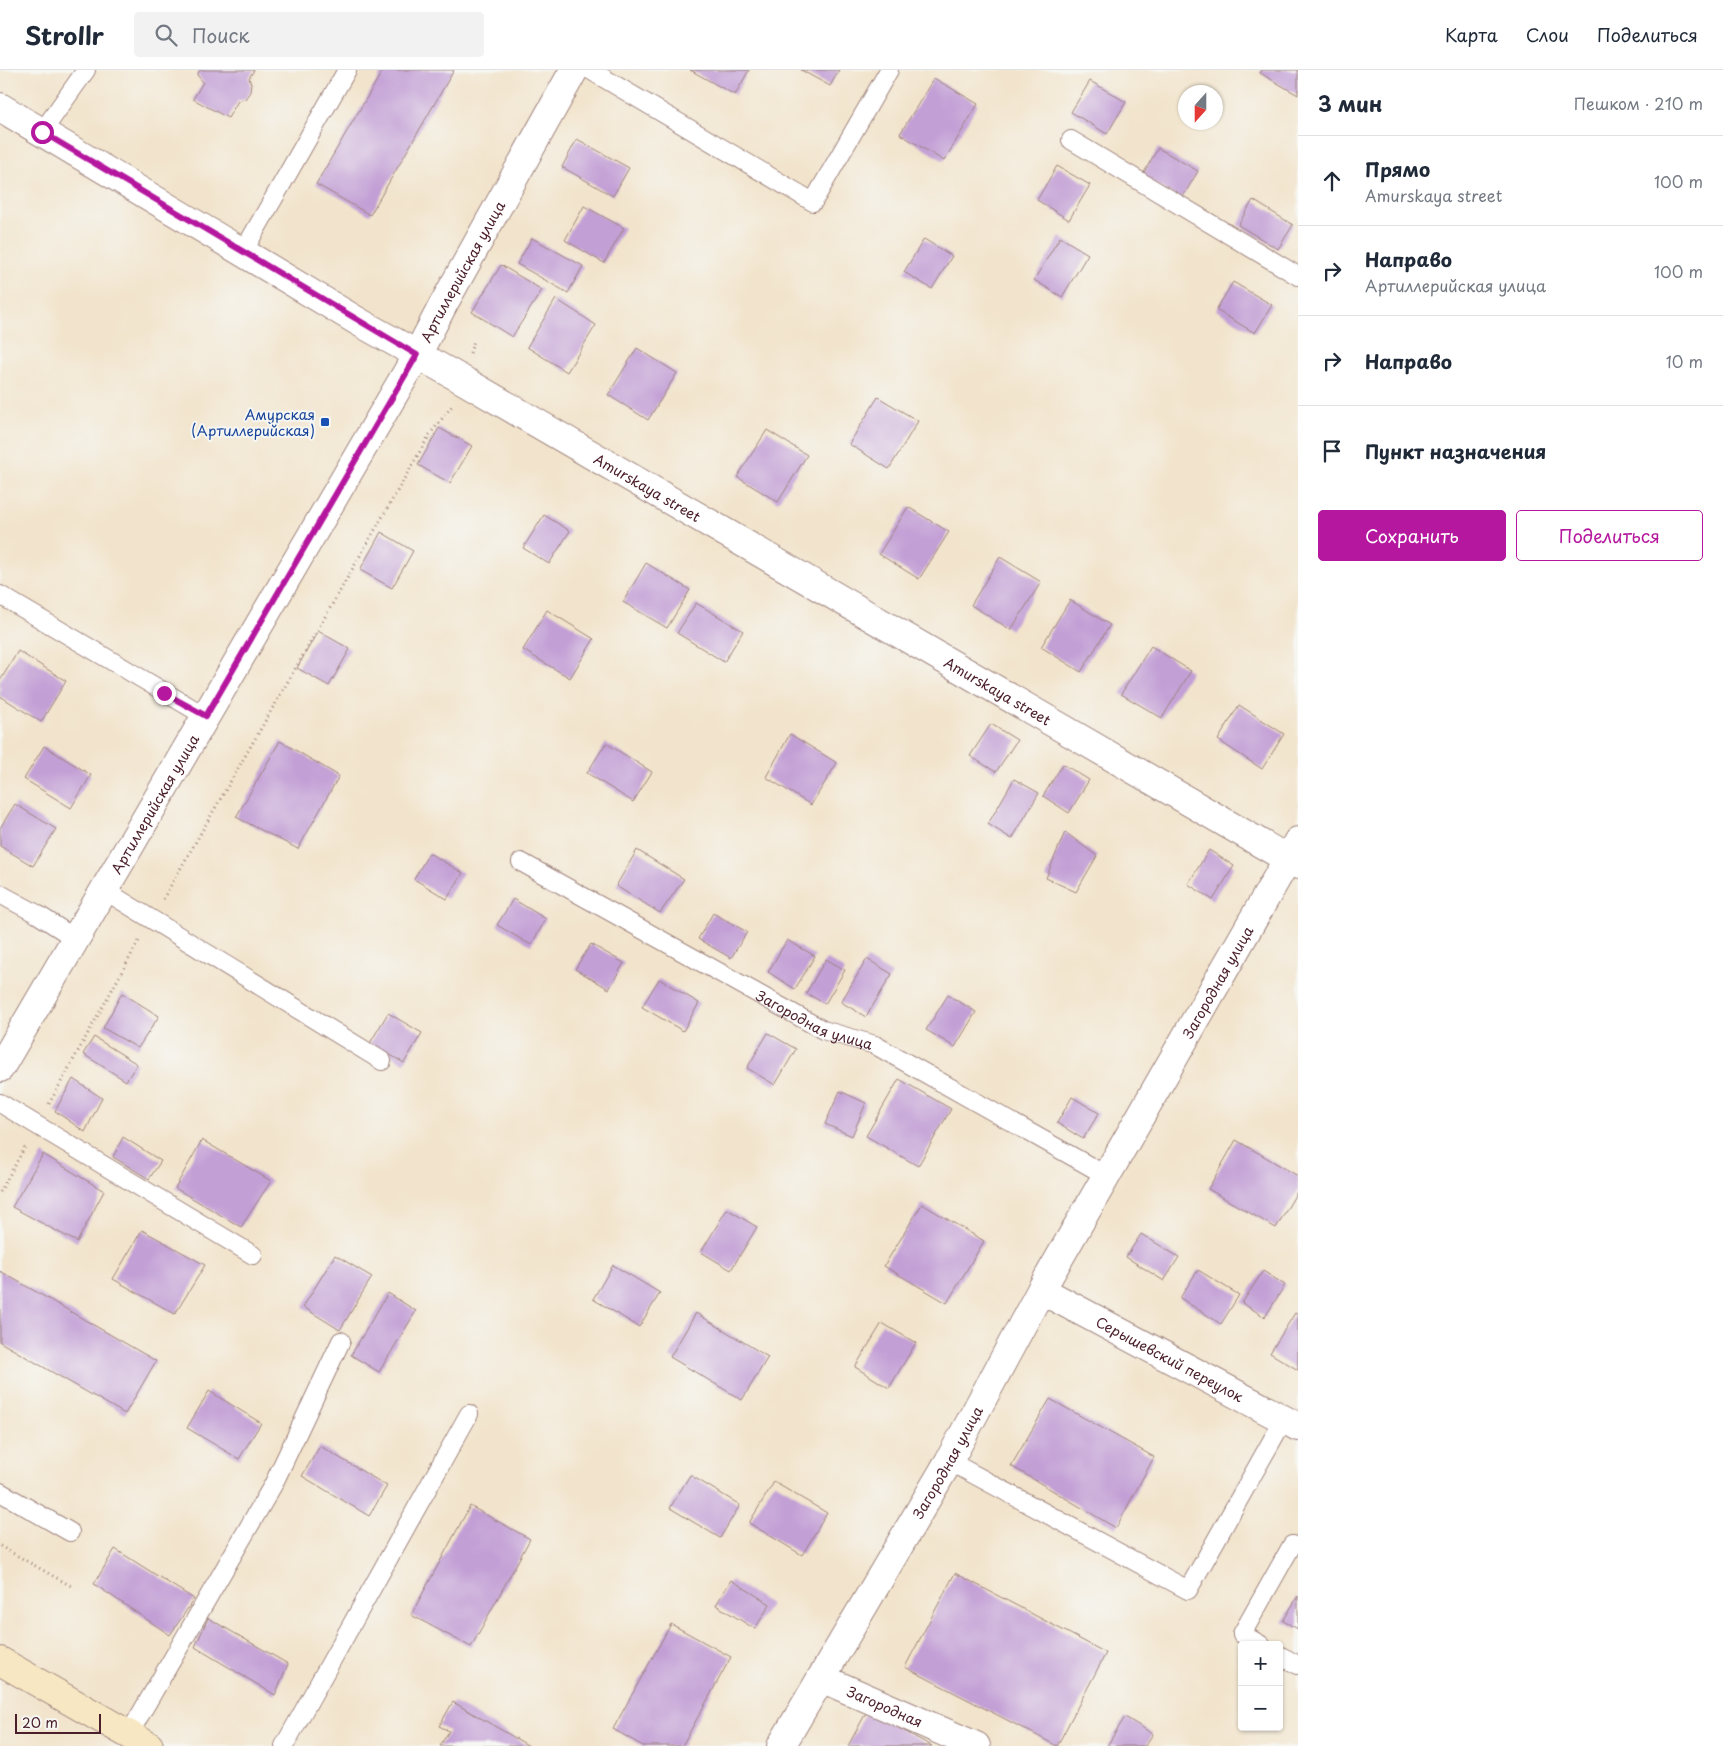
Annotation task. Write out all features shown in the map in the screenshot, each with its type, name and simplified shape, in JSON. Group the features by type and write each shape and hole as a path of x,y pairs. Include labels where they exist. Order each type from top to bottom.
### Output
{"main road":[{"path":"0,1661 139,1740"}],"street":[{"name":"Артиллерийская улица","path":"0,1068 417,355 442,305 574,70"},
{"name":"Amurskaya street","path":"0,107 417,355 1295,855"},
{"name":"Загородная улица","path":"781,1746 949,1461 1041,1290 1295,855"},
{"name":"Серышевский переулок","path":"1041,1290 1291,1423"},
{"name":"Загородная","path":"821,1678 976,1746"}],"lane":[{"path":"42,132 86,70"},
{"path":"243,252 347,70"},
{"path":"590,70 813,202 889,70"},
{"path":"1071,140 1298,276"},
{"path":"0,596 206,716"},
{"name":"Загородная улица","path":"521,862 823,1030 875,1046 1107,1176"},
{"path":"104,890 382,1061"},
{"path":"0,894 37,914 76,939"},
{"path":"0,1103 253,1255"},
{"path":"139,1740 273,1485 340,1341"},
{"path":"284,1746 469,1414"},
{"path":"949,1461 1188,1590 1291,1423"},
{"path":"0,1492 70,1532"},
{"path":"1254,1641 1242,1634 1292,1545"},
{"path":"1283,1657 1298,1665"}],"path":[{"path":"0,1192 152,919 430,434 452,406 474,340"},
{"path":"0,1546 71,1586"}],"building":[{"path":"200,70 254,70 249,78 251,84 250,92 245,99 238,101 228,118 193,99 203,82 197,75"},
{"path":"383,70 454,70 370,215 316,184"},
{"path":"690,70 749,70 735,95"},
{"path":"801,70 839,70 830,86"},
{"path":"1262,70 1298,70 1298,95 1260,73"},
{"path":"934,78 978,104 944,161 900,134"},
{"path":"1090,81 1126,102 1107,134 1071,112"},
{"path":"577,139 629,168 613,196 562,167"},
{"path":"1158,148 1198,171 1181,200 1142,176"},
{"path":"1057,166 1090,185 1069,220 1037,200"},
{"path":"1253,200 1293,225 1278,249 1238,225"},
{"path":"584,206 624,228 604,263 565,240"},
{"path":"1060,237 1088,254 1062,297 1034,280"},
{"path":"532,238 583,266 568,293 517,264"},
{"path":"924,239 952,256 932,289 904,272"},
{"path":"501,265 542,290 512,337 472,312"},
{"path":"1233,282 1272,305 1255,333 1216,310"},
{"path":"556,299 596,325 567,372 527,347"},
{"path":"637,348 677,373 648,420 608,395"},
{"path":"878,397 918,421 889,469 849,444"},
{"path":"439,428 472,446 450,483 418,465"},
{"path":"767,430 807,455 778,502 737,477"},
{"path":"908,507 949,532 919,579 879,554"},
{"path":"544,515 570,531 549,564 523,548"},
{"path":"381,532 413,551 392,588 360,570"},
{"path":"1000,557 1041,582 1011,630 971,605"},
{"path":"646,563 690,590 667,628 623,602"},
{"path":"1070,600 1110,625 1081,672 1041,647"},
{"path":"696,603 743,631 724,662 677,633"},
{"path":"547,610 594,639 570,678 523,650"},
{"path":"318,631 350,649 329,686 297,668"},
{"path":"1151,646 1191,671 1162,718 1121,694"},
{"path":"18,651 66,681 41,722 0,696 0,681"},
{"path":"1239,705 1284,734 1262,769 1218,740"},
{"path":"991,724 1017,740 996,772 970,756"},
{"path":"790,734 837,763 811,805 766,777"},
{"path":"280,741 339,776 298,849 236,817"},
{"path":"606,743 652,772 633,802 587,773"},
{"path":"44,746 91,775 71,808 24,779"},
{"path":"1063,764 1089,780 1069,813 1043,796"},
{"path":"1014,779 1039,793 1012,839 988,824"},
{"path":"15,804 56,829 33,866 0,846 0,828"},
{"path":"1065,832 1097,856 1076,892 1046,878"},
{"path":"637,850 684,879 660,913 616,886"},
{"path":"1209,850 1234,866 1213,900 1188,884"},
{"path":"429,853 463,873 447,899 414,879"},
{"path":"513,899 546,919 531,945 497,925"},
{"path":"713,913 747,932 731,958 698,939"},
{"path":"787,940 815,956 795,989 768,972"},
{"path":"591,944 624,963 609,989 575,969"},
{"path":"826,959 845,970 825,1004 806,993"},
{"path":"867,959 892,974 866,1017 841,1002"},
{"path":"659,979 699,1003 683,1031 642,1007"},
{"path":"122,993 159,1016 138,1048 103,1028"},
{"path":"948,995 976,1012 955,1047 926,1030"},
{"path":"388,1013 422,1033 404,1063 370,1043"},
{"path":"768,1033 796,1049 775,1085 747,1068"},
{"path":"94,1037 137,1064 126,1081 83,1054"},
{"path":"73,1079 102,1098 85,1132 55,1111"},
{"path":"899,1079 951,1109 918,1166 866,1136"},
{"path":"840,1091 866,1103 852,1136 825,1124"},
{"path":"1072,1097 1099,1113 1083,1139 1057,1123"},
{"path":"123,1137 161,1161 149,1179 113,1157"},
{"path":"202,1140 271,1181 241,1227 175,1188"},
{"path":"1236,1140 1298,1176 1298,1190 1276,1228 1208,1189"},
{"path":"43,1154 104,1191 77,1242 12,1207"},
{"path":"922,1204 984,1241 947,1303 884,1266"},
{"path":"727,1209 757,1227 731,1270 701,1252"},
{"path":"142,1230 205,1265 175,1314 113,1279"},
{"path":"1141,1234 1179,1257 1164,1281 1126,1257"},
{"path":"335,1255 372,1277 340,1330 303,1307"},
{"path":"613,1265 660,1293 639,1327 593,1299"},
{"path":"1198,1270 1239,1295 1221,1324 1180,1298"},
{"path":"0,1271 156,1361 125,1414 0,1342"},
{"path":"1263,1271 1285,1285 1265,1317 1242,1303"},
{"path":"388,1293 416,1311 379,1372 351,1355"},
{"path":"696,1313 768,1357 742,1400 670,1357"},
{"path":"1295,1313 1298,1315 1298,1370 1270,1353"},
{"path":"882,1323 916,1343 889,1388 855,1367"},
{"path":"209,1391 261,1423 239,1459 187,1428"},
{"path":"1050,1399 1154,1457 1116,1528 1011,1466"},
{"path":"320,1446 387,1486 369,1516 302,1476"},
{"path":"690,1475 740,1505 720,1538 670,1508"},
{"path":"774,1482 827,1513 802,1555 749,1523"},
{"path":"470,1506 530,1539 471,1647 411,1615"},
{"path":"115,1549 194,1599 170,1635 94,1584"},
{"path":"955,1573 1106,1653 1057,1746 905,1667"},
{"path":"731,1580 770,1604 755,1629 716,1605"},
{"path":"1298,1596 1298,1629 1283,1621"},
{"path":"208,1618 288,1664 275,1695 195,1647"},
{"path":"671,1624 731,1657 682,1746 643,1746 613,1729"},
{"path":"453,1702 529,1746 440,1746 449,1731 439,1726"},
{"path":"867,1711 932,1746 848,1746"},
{"path":"1125,1717 1153,1734 1145,1746 1107,1746"}],"place":[{"name":"Амурская (Артиллерийская)","path":"325,422"}],"route":[{"path":"42,132 417,355 206,716 164,693"}]}
